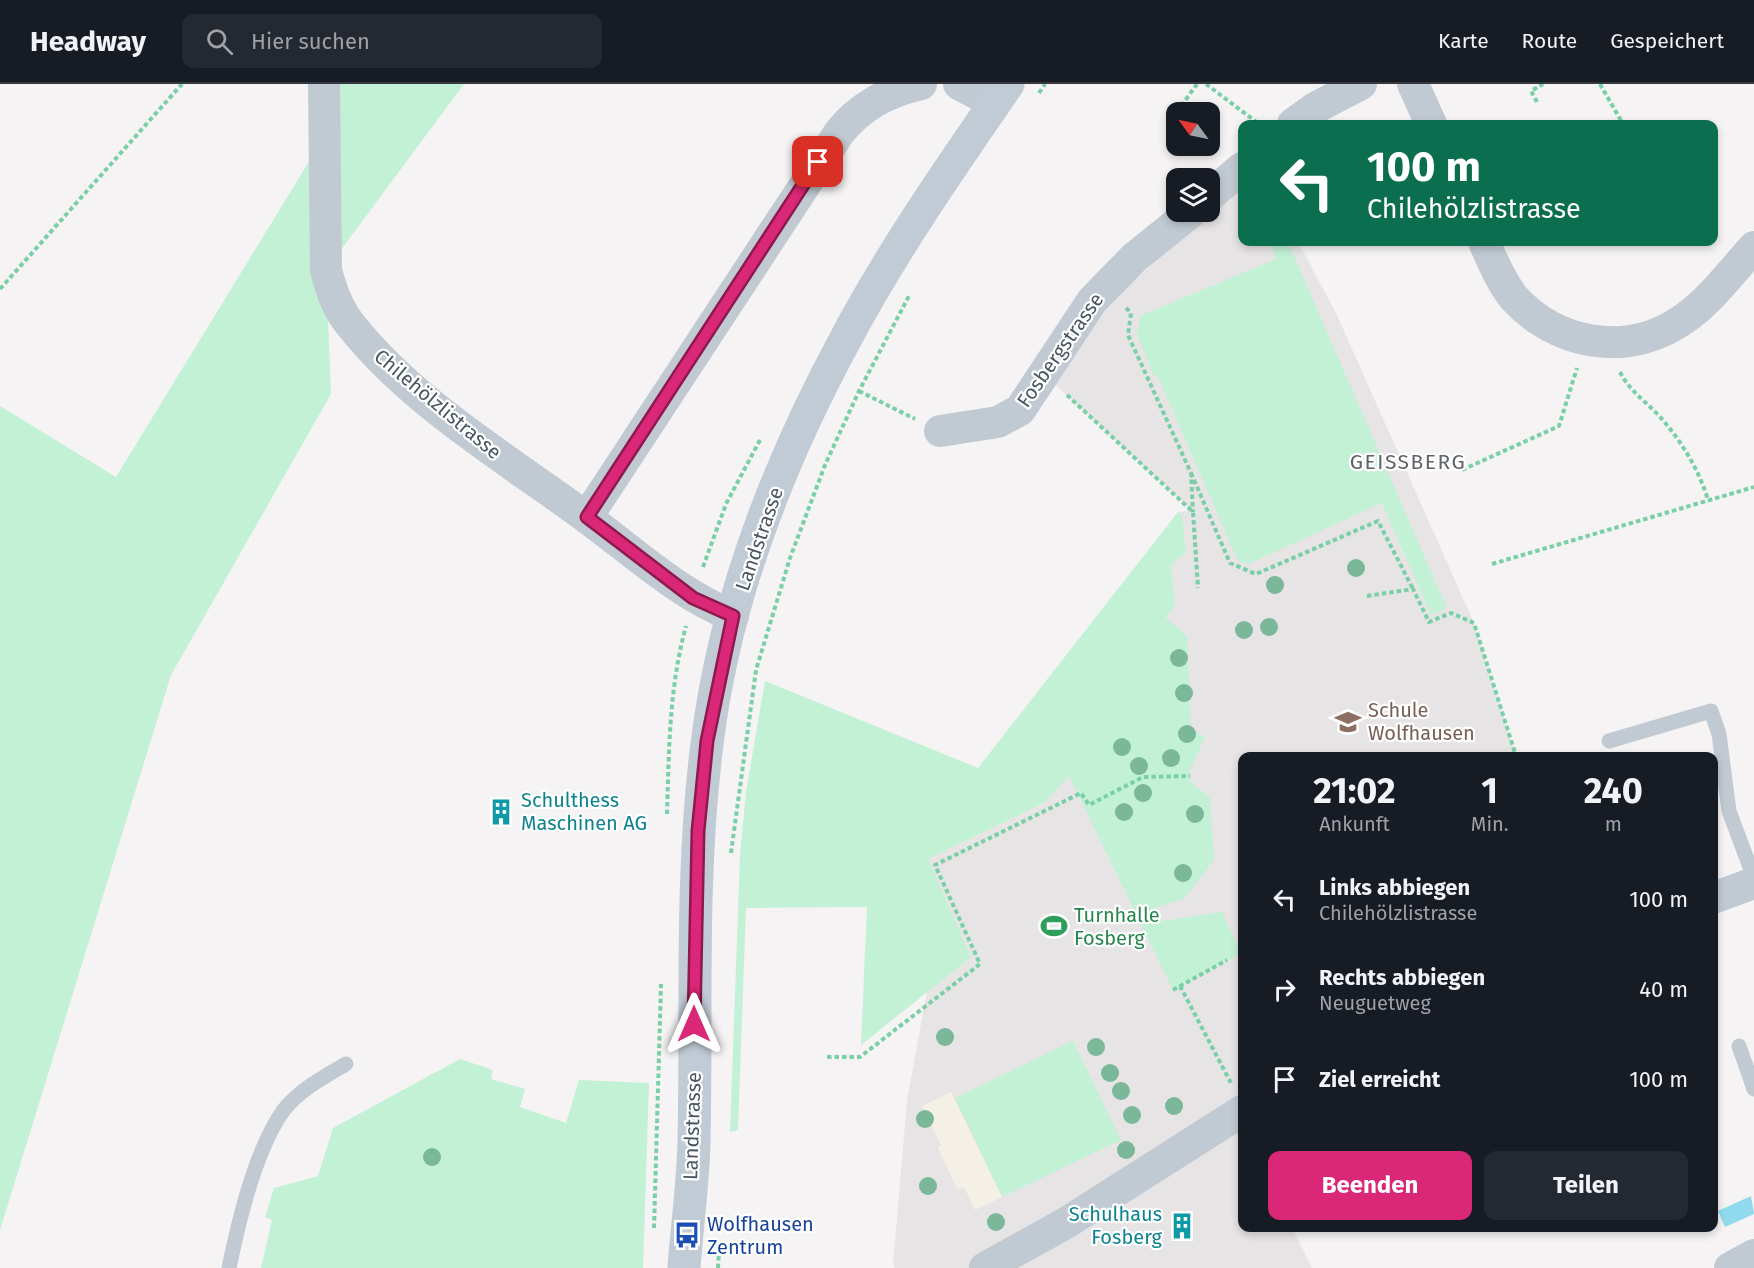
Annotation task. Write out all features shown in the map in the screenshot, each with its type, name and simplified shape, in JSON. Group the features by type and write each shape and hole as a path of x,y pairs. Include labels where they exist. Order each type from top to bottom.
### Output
{"main road":[{"name":"Landstrasse","path":"684,1268 694,1145 696,853 707,741 733,616 768,508 832,365 879,280 1012,96"}],"street":[{"name":"Chilehölzlistrasse","path":"324,84 324,249 331,290 338,306 365,343 423,395 495,453 587,517 693,598 733,616"},
{"path":"587,517 838,133 855,115 871,104 921,84"},
{"path":"959,84 1012,96"},
{"path":"1298,120 1315,108 1361,84"},
{"path":"1413,84 1429,120"},
{"path":"1220,187 1238,171"},
{"name":"Fosbergstrasse","path":"940,431 998,422 1010,417 1025,405 1075,324 1108,284 1179,222"},
{"path":"1486,246 1513,296 1527,311 1544,324 1595,342 1654,335 1676,324 1694,311 1754,247"},
{"path":"1718,896 1754,883"},
{"path":"985,1268 1066,1223 1237,1098"},
{"path":"1730,1268 1754,1255"}],"lane":[{"path":"1609,741 1711,711 1719,734 1729,811 1754,878"},
{"path":"1738,1046 1754,1089"},
{"path":"229,1268 254,1176 284,1110 307,1089 346,1064"}],"path":[{"path":"0,289 182,84"},
{"path":"1012,96 1045,84"},
{"path":"1184,102 1197,84"},
{"path":"1208,84 1254,120"},
{"path":"1537,102 1531,91 1544,84"},
{"path":"1600,84 1621,120"},
{"path":"731,856 756,670 790,558 825,465 859,391 912,291"},
{"path":"1129,311 1128,335 1230,563 1256,574 1378,521 1429,622 1451,613 1474,623 1515,752"},
{"path":"1462,470 1559,426 1595,342"},
{"path":"1595,342 1626,384 1661,418 1700,474 1708,500"},
{"path":"1044,374 1193,512"},
{"path":"859,391 940,431"},
{"path":"1191,473 1198,588"},
{"path":"1492,564 1754,487"},
{"path":"1367,596 1413,589"},
{"path":"827,1057 861,1057 980,964 935,865 1081,793 1089,805 1143,777 1190,776"},
{"path":"1173,990 1227,960"},
{"path":"1180,986 1237,1098"},
{"path":"718,1268 719,1246"}],"shaded area":[{"name":"Schule Wolfhausen","path":"1238,189 1238,246 1300,246 1336,313 1474,623 1515,752 1238,752 1238,1232 1294,1232 1312,1268 895,1268 893,1264 907,1101 927,991 971,957 927,859 1044,803 1175,605 1171,564 1182,515 1178,512 1192,511 1056,385 1085,333 1132,282 1200,222 1220,222 1220,204"}],"green space":[{"path":"324,84 464,84 326,270 331,394 171,675 0,1230 0,406 116,477 324,137"},
{"path":"1271,246 1290,246 1447,608 1431,615 1382,503 1248,564 1238,561 1158,377 1153,374 1137,335 1140,316 1276,259"},
{"path":"1178,512 1182,515 1186,553 1171,564 1175,605 1166,618 1187,636 1191,729 1205,737 1190,770 1190,782 1210,797 1214,860 1184,899 1156,907 1162,921 1222,912 1238,947 1238,955 1173,990 1069,776 1044,803 928,859 971,957 861,1045 867,907 746,908 738,1130 730,1132 740,855 746,792 765,681 978,768"},
{"path":"1073,1041 1121,1140 1002,1197 955,1098"},
{"path":"460,1059 493,1070 491,1079 525,1089 520,1107 566,1123 579,1080 649,1083 643,1268 261,1268 272,1220 265,1217 274,1188 318,1176 333,1128"}],"sand":[{"path":"951,1092 1002,1197 975,1210 964,1187 957,1189 938,1148 941,1145 922,1106"}],"water":[{"path":"1751,1196 1754,1214 1725,1227 1718,1211"}],"place":[{"name":"Schule Wolfhausen","path":"1348,722"},
{"name":"Schulthess Maschinen AG","path":"501,812"},
{"name":"Turnhalle Fosberg","path":"1054,926"},
{"name":"Schulhaus Fosberg","path":"1182,1226"},
{"name":"Wolfhausen Zentrum","path":"687,1235"}],"district":[{"name":"GEISSBERG","path":"1408,462"}],"route":[{"path":"694,1024 698,831 707,741 733,616 693,598 587,517 818,162"}]}
